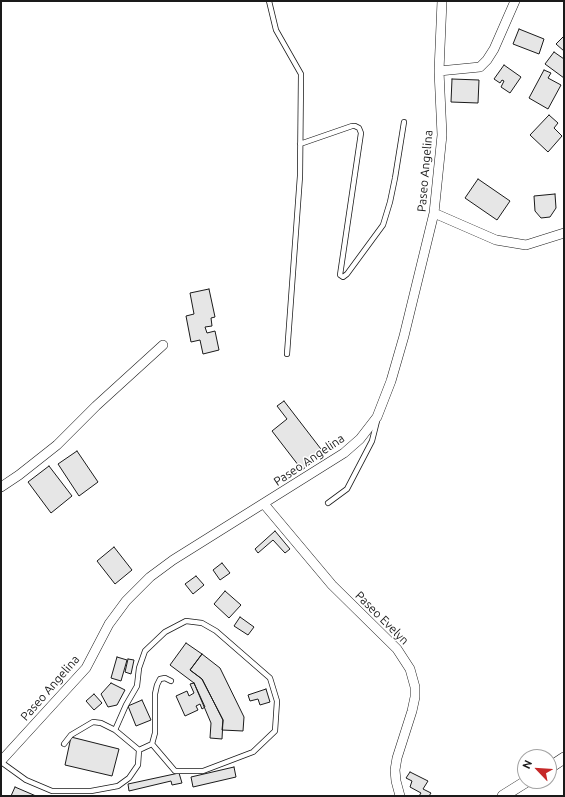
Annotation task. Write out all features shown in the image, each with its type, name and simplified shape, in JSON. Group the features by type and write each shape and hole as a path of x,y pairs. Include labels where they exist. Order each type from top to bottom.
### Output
{"street":[{"name":"Paseo Angelina","path":"1,762 86,668 114,618 126,601 150,577 173,560 344,453 360,439 378,417 391,381 404,336 434,213 442,135 439,71 442,1"},
{"path":"439,71 480,67 487,60 494,49 515,1"},
{"path":"434,213 496,240 526,245 564,233"},
{"path":"1,486 57,445 96,406 163,346"},
{"name":"Paseo Evelyn","path":"264,504 332,585 397,649 410,669 414,682 415,697 408,724 396,758 396,781 400,796"},
{"path":"503,796 517,788"}],"lane":[{"path":"269,1 276,30 301,74 300,176 288,354"},
{"path":"300,144 352,126 359,128 361,133 340,275 343,277 347,274 383,225 395,178 404,122"},
{"path":"328,503 347,489 372,441 378,417"},
{"path":"115,730 126,705 137,686 139,668 145,651 165,632 186,621 202,623 216,632 270,678 277,701 274,731 253,752 203,770 176,771 152,744"},
{"path":"139,750 152,744 155,733 155,694 157,685 160,679 165,678 171,681"},
{"path":"64,744 72,735 93,722 101,723 115,730 139,750"},
{"path":"1,762 26,780 52,791 91,791 118,786 129,778 138,765 139,750"}],"building":[{"path":"519,29 544,39 539,54 513,44"},
{"path":"564,36 564,51 556,44"},
{"path":"554,52 564,59 564,78 545,64"},
{"path":"504,65 521,77 510,93 501,87 504,81 502,80 500,83 494,79"},
{"path":"544,70 551,73 548,78 561,85 548,109 529,98"},
{"path":"452,79 479,80 478,103 451,102"},
{"path":"549,115 558,123 554,128 562,136 548,152 530,135"},
{"path":"478,179 510,201 497,220 465,198"},
{"path":"555,194 556,208 550,217 541,218 535,211 534,196"},
{"path":"209,289 215,317 211,318 212,326 205,327 207,333 215,331 219,350 203,354 200,340 191,342 186,316 194,314 190,293"},
{"path":"284,401 324,453 302,470 272,431 287,419 277,406"},
{"path":"77,451 98,482 79,496 58,464"},
{"path":"49,466 72,496 51,513 28,482"},
{"path":"275,531 290,549 285,553 273,540 258,553 255,549"},
{"path":"114,547 132,570 115,584 97,561"},
{"path":"222,563 230,573 220,580 213,570"},
{"path":"196,576 204,585 193,594 185,584"},
{"path":"225,591 241,605 229,618 214,604"},
{"path":"240,617 254,627 248,635 234,626"},
{"path":"186,643 202,654 190,670 202,679 223,720 222,739 210,738 211,723 194,683 170,665"},
{"path":"202,654 220,668 244,717 243,731 222,730 223,720 202,679 190,670"},
{"path":"117,657 127,660 121,681 111,678"},
{"path":"128,659 134,660 131,674 125,672"},
{"path":"111,683 125,690 117,705 108,707 101,694"},
{"path":"194,683 205,707 202,709 200,704 196,706 198,710 185,716 176,696 187,691 189,696 194,693 190,684"},
{"path":"266,689 270,702 260,705 258,699 250,701 248,695"},
{"path":"94,694 102,703 94,710 86,701"},
{"path":"142,700 151,720 136,726 128,706"},
{"path":"71,737 119,749 112,776 65,765"},
{"path":"234,767 236,777 193,787 191,777"},
{"path":"410,772 428,781 423,789 431,793 429,796 419,796 421,793 410,787 412,781 406,778"},
{"path":"179,773 182,783 172,785 171,781 129,791 128,784"},
{"path":"15,787 36,796 11,796"}]}
